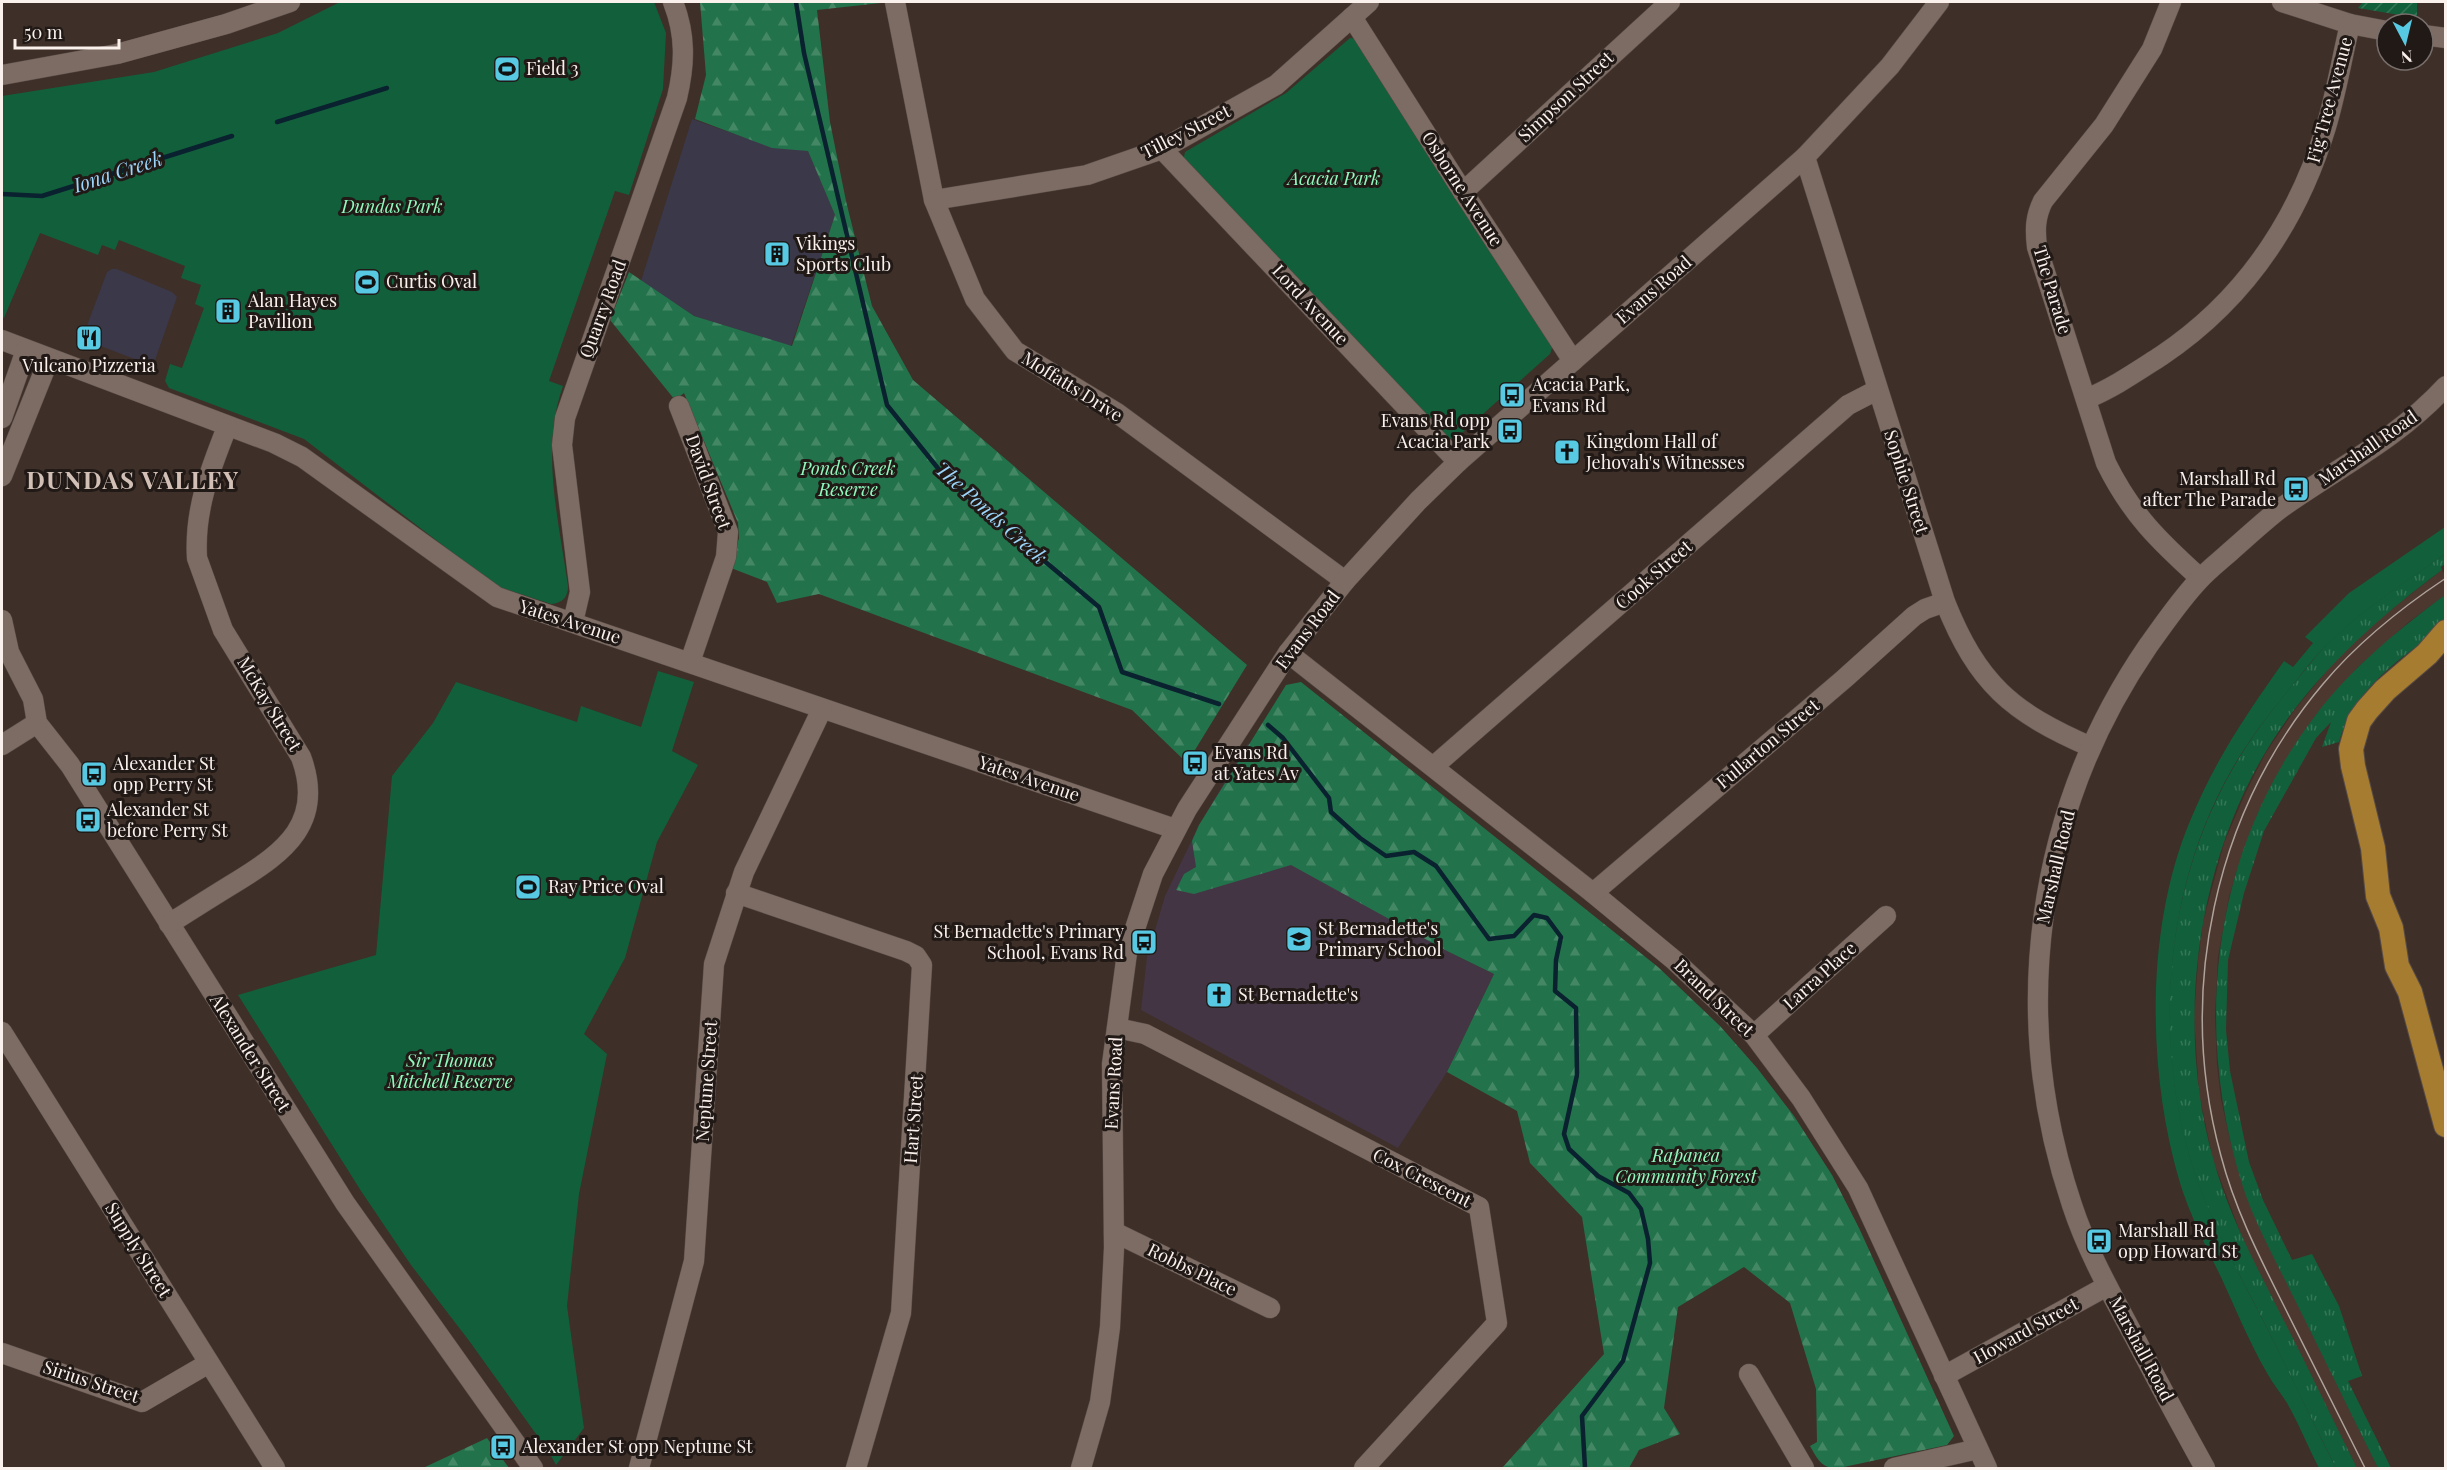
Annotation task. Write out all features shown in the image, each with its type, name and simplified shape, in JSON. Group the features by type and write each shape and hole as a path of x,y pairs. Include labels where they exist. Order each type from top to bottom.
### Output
{"main road":[{"path":"2445,632 2436,649 2385,690 2367,710 2353,735 2351,749 2373,848 2393,891 2397,921 2410,967 2410,992 2445,1125"}],"street":[{"path":"2,75 117,54 226,24 290,2"},
{"name":"Quarry Road","path":"573,622 580,592 562,445 566,418 677,98 683,69 684,36 673,2"},
{"name":"Moffatts Drive","path":"895,2 934,200 975,299 1015,351 1117,413 1345,581"},
{"name":"Tilley Street","path":"934,200 1087,175 1162,149 1276,85 1370,2"},
{"name":"Simpson Street","path":"1463,192 1670,2"},
{"name":"Evans Road","path":"1081,1468 1100,1402 1112,1295 1114,1232 1111,1099 1117,1028 1131,938 1153,874 1175,829 1288,653 1345,581 1418,501 1458,462 1805,157 1890,66 1939,2"},
{"name":"The Parade","path":"2171,2 2152,49 2104,125 2043,201 2036,224 2037,247 2106,463 2127,502 2155,536 2200,578"},
{"path":"2282,2 2350,24 2375,29"},
{"name":"Osborne Avenue","path":"1353,17 1573,361"},
{"name":"Fig Tree Avenue","path":"2085,399 2108,390 2190,336 2231,299 2262,262 2292,213 2310,174 2326,126 2350,24"},
{"name":"Lord Avenue","path":"1162,149 1458,462"},
{"name":"Sophie Street","path":"1805,157 1877,390 1945,602 1957,631 1969,654 1994,687 2032,719 2091,747"},
{"name":"Yates Avenue","path":"2,340 274,443 309,462 481,588 497,597 1175,829"},
{"path":"2,418 26,350"},
{"path":"2,476 49,358"},
{"name":"Marshall Road","path":"2205,1468 2107,1286 2072,1206 2061,1168 2044,1087 2037,1008 2039,948 2045,898 2060,832 2091,747 2137,663 2169,617 2200,578 2280,509 2382,443 2413,419 2445,386"},
{"name":"Cook Street","path":"1434,766 1848,405 1877,390"},
{"name":"David Street","path":"679,406 728,532 728,550 690,662"},
{"name":"McKay Street","path":"169,924 285,849 301,826 309,797 306,770 301,757 224,630 197,558 202,493 227,427"},
{"name":"Fullarton Street","path":"1593,893 1844,679 1914,616 1945,602"},
{"name":"Alexander Street","path":"2,620 9,652 33,699 37,723 70,765 345,1203 533,1468"},
{"name":"Brand Street","path":"1288,653 1593,893 1674,960 1754,1035 1802,1098 1858,1188 1987,1468"},
{"name":"Neptune Street","path":"639,1468 694,1261 714,964 744,873 822,708"},
{"path":"2,745 37,723"},
{"name":"Hart Street","path":"736,893 912,953 922,965 901,1313 856,1468"},
{"name":"Larra Place","path":"1754,1035 1886,916"},
{"name":"Cox Crescent","path":"1117,1028 1145,1034 1479,1207 1497,1323 1364,1468"},
{"name":"Supply Street","path":"2,1032 275,1468"},
{"name":"Robbs Place","path":"1114,1232 1270,1308"},
{"name":"Howard Street","path":"1944,1376 2107,1286"},
{"name":"Sirius Street","path":"2,1353 142,1402 208,1363"},
{"path":"1749,1374 1804,1468"},
{"path":"1894,1468 1978,1449"}],"shaded area":[{"name":"Vikings Sports Club","path":"692,119 763,144 808,151 835,215 791,346 694,316 641,281"},
{"path":"112,269 172,292 177,297 153,366 82,339 107,272"},
{"path":"2442,570 2445,575 2445,595 2410,621 2358,667 2315,716 2283,766 2257,815 2238,867 2229,897 2218,957 2215,1016 2217,1065 2221,1099 2230,1140 2244,1188 2262,1231 2378,1468 2357,1468 2245,1245 2213,1160 2199,1093 2194,1017 2198,961 2203,922 2224,843 2265,754 2296,708 2338,657 2375,622"},
{"name":"St Bernadette's Primary School","path":"1248,743 1449,952 1494,974 1447,1072 1398,1148 1141,1010 1147,957 1165,896 1199,825"}],"green space":[{"name":"Dundas Park","path":"340,2 654,2 666,33 663,89 629,195 615,191 549,381 563,386 556,410 552,460 556,511 568,586 566,596 562,601 551,604 496,586 304,439 169,388 165,381 170,364 182,368 204,308 195,304 201,285 181,278 185,266 119,240 115,250 102,245 98,255 40,233 4,318 2,317 2,96 154,72 278,33"},
{"name":"Ponds Creek Reserve","path":"700,2 890,2 817,10 830,122 846,201 872,306 913,380 1247,665 1187,763 1132,710 819,594 777,603 767,582 731,568 739,538 738,523 684,393 675,400 610,320 629,272 694,316 792,346 835,215 808,151 772,148 695,119 706,75"},
{"path":"2363,2 2417,2 2417,12 2382,12 2358,8"},
{"name":"Acacia Park","path":"1350,38 1360,39 1554,342 1550,354 1455,439 1445,438 1183,161 1185,152 1286,93"},
{"path":"2445,527 2445,554 2373,605 2326,646 2272,711 2238,759 2209,815 2191,864 2179,915 2172,967 2170,1020 2173,1072 2181,1124 2195,1173 2226,1249 2336,1468 2319,1468 2285,1399 2269,1377 2254,1349 2198,1230 2180,1183 2161,1095 2156,1001 2158,954 2175,863 2190,821 2232,738 2257,700 2284,661 2293,667 2313,643 2305,637 2349,593"},
{"path":"2445,554 2445,564 2441,567 2442,570 2383,617 2330,668 2297,706 2264,754 2237,807 2217,864 2203,922 2196,982 2195,1042 2201,1101 2213,1158 2226,1199 2243,1239 2357,1468 2336,1468 2226,1249 2195,1174 2181,1124 2173,1073 2169,1020 2172,968 2179,916 2191,865 2209,816 2245,748 2282,698 2331,640 2372,605"},
{"path":"2445,595 2445,625 2397,662 2368,690 2356,705 2339,742 2322,747 2331,722 2316,738 2264,831 2244,893 2228,960 2226,1030 2230,1071 2249,1162 2263,1200 2292,1260 2312,1254 2339,1306 2362,1376 2348,1381 2391,1468 2378,1468 2267,1244 2243,1187 2227,1126 2218,1065 2216,1003 2221,942 2234,882 2253,824 2280,768 2315,716 2344,682 2393,636"},
{"name":"Sir Thomas Mitchell Reserve","path":"658,671 694,682 672,751 698,765 657,842 625,958 584,1034 607,1054 579,1194 567,1306 584,1428 556,1465 470,1342 411,1265 361,1191 238,995 376,955 392,776 433,723 456,682 577,722 581,706 641,727"},
{"name":"Rapanea Community Forest","path":"1301,682 1658,967 1720,1026 1757,1068 1794,1116 1832,1175 1859,1228 1954,1436 1947,1445 1839,1468 1828,1467 1821,1463 1810,1446 1817,1442 1816,1389 1790,1303 1744,1267 1678,1307 1664,1408 1680,1434 1639,1450 1629,1468 1502,1468 1604,1354 1582,1217 1530,1163 1517,1111 1447,1072 1494,974 1449,952 1291,865 1194,894 1176,890 1184,874 1196,867 1192,841 1199,825 1286,685"},
{"path":"487,1438 509,1468 423,1468"}],"waterway":[{"name":"The Ponds Creek","path":"796,2 804,53 887,405 945,477 1099,607 1122,672 1219,704"},
{"name":"Iona Creek","path":"277,122 387,88"},
{"name":"Iona Creek","path":"2,194 42,196 232,136"},
{"name":"The Ponds Creek","path":"1268,725 1283,738 1329,798 1331,812 1360,838 1386,856 1414,852 1436,866 1489,939 1514,936 1534,915 1547,918 1561,937 1556,960 1555,991 1576,1008 1577,1075 1564,1134 1569,1149 1598,1176 1629,1193 1641,1209 1648,1239 1650,1263 1623,1361 1582,1416 1585,1468"}],"tram line":[{"path":"2365,1468 2258,1254 2227,1176 2208,1094 2203,1031 2205,969 2214,907 2231,847 2255,789 2285,735 2323,684 2365,640 2446,578"}],"place":[{"name":"Field 3","path":"507,69"},
{"name":"Vikings Sports Club","path":"777,254"},
{"name":"Curtis Oval","path":"367,282"},
{"name":"Alan Hayes Pavilion","path":"228,311"},
{"name":"Vulcano Pizzeria","path":"89,338"},
{"name":"Acacia Park, Evans Rd","path":"1512,395"},
{"name":"Evans Rd opp Acacia Park","path":"1510,431"},
{"name":"Kingdom Hall of Jehovah's Witnesses","path":"1567,452"},
{"name":"Marshall Rd after The Parade","path":"2296,489"},
{"name":"Evans Rd at Yates Av","path":"1195,763"},
{"name":"Alexander St opp Perry St","path":"94,774"},
{"name":"Alexander St before Perry St","path":"88,820"},
{"name":"Ray Price Oval","path":"528,887"},
{"name":"St Bernadette's Primary School","path":"1299,939"},
{"name":"St Bernadette's Primary School, Evans Rd","path":"1144,942"},
{"name":"St Bernadette's","path":"1219,995"},
{"name":"Marshall Rd opp Howard St","path":"2099,1241"},
{"name":"Alexander St opp Neptune St","path":"503,1447"}],"district":[{"name":"DUNDAS VALLEY","path":"133,481"}]}
